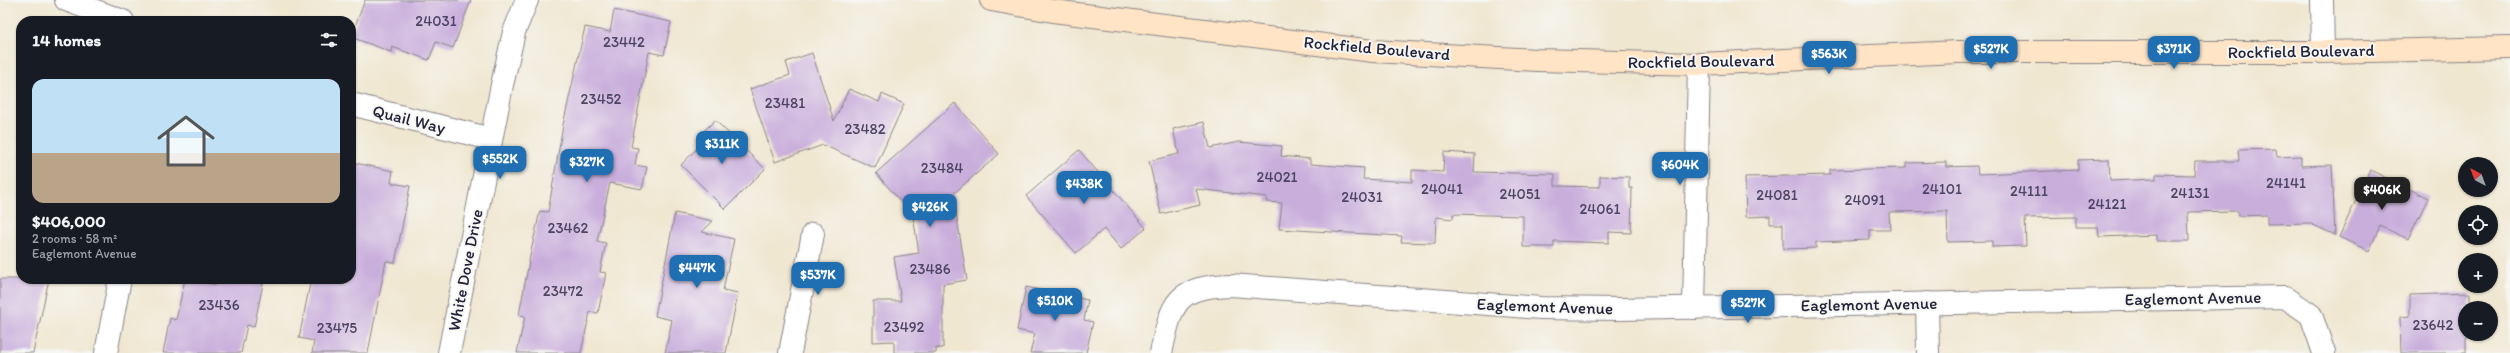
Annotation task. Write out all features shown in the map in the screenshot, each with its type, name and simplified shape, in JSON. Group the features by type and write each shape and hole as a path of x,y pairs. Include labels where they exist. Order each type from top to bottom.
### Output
{"main road":[{"name":"Rockfield Boulevard","path":"991,0 1054,5 1372,51 1537,60 1699,64 1958,52 2323,52 2510,48"}],"street":[{"path":"66,0 109,16"},
{"name":"White Dove Drive","path":"449,353 491,139 514,32 527,0"},
{"path":"2322,0 2323,52"},
{"path":"1694,308 1699,64"},
{"name":"Quail Way","path":"356,105 491,139"},
{"path":"790,353 813,234"},
{"path":"106,353 119,284"},
{"name":"Eaglemont Avenue","path":"1161,353 1171,311 1184,296 1205,286 1231,285 1541,308 1694,308 2285,298 2311,315 2324,353"},
{"path":"1927,303 1928,353"}],"building":[{"path":"365,0 471,0 453,48 436,42 429,60 392,47 391,52 356,39 356,24"},
{"path":"614,10 671,22 664,55 649,52 631,147 638,148 635,165 647,167 642,189 610,183 597,241 606,243 600,272 606,273 598,313 590,312 581,353 517,353 525,316 519,315 531,251 540,211 548,212 563,125 585,27 610,32"},
{"path":"812,53 834,121 849,89 879,102 882,94 904,104 875,168 823,145 775,162 750,89 790,75 786,62"},
{"path":"955,103 999,154 953,194 967,280 943,284 943,348 936,348 936,353 894,353 894,341 873,342 873,301 901,301 894,257 919,253 913,216 876,173"},
{"path":"715,120 765,169 725,209 681,165 704,141 699,136"},
{"path":"1204,122 1210,148 1239,142 1282,146 1281,156 1310,159 1310,164 1364,168 1363,179 1412,182 1412,170 1443,172 1444,152 1475,154 1474,172 1555,174 1555,186 1600,187 1600,176 1629,177 1629,188 1632,188 1631,233 1609,232 1609,243 1554,241 1554,247 1523,247 1523,216 1453,214 1453,219 1436,217 1435,243 1401,242 1402,236 1279,229 1282,203 1266,202 1267,197 1196,189 1200,205 1161,214 1149,161 1179,154 1173,129"},
{"path":"2276,149 2277,157 2301,156 2301,166 2332,165 2335,235 2309,223 2267,224 2267,215 2238,216 2238,211 2188,212 2189,241 2157,241 2157,235 2099,237 2098,227 2076,227 2076,217 2025,218 2026,246 1992,247 1992,241 1948,242 1947,211 1889,212 1890,230 1870,230 1870,240 1816,242 1816,248 1783,249 1783,224 1770,224 1770,216 1746,217 1745,177 1830,175 1830,170 1906,168 1906,163 1946,162 1946,167 1977,166 1978,174 2078,170 2078,160 2109,159 2110,181 2156,179 2156,174 2194,175 2195,161 2239,161 2238,150"},
{"path":"1079,150 1146,228 1121,249 1104,229 1076,253 1026,196"},
{"path":"356,163 393,171 391,183 410,186 395,263 386,261 368,353 312,353 314,341 299,338 310,284 356,284"},
{"path":"2370,170 2428,198 2408,239 2380,226 2369,251 2339,237"},
{"path":"675,213 713,221 702,232 734,239 723,290 738,293 726,353 665,353 672,320 655,316"},
{"path":"0,279 16,279 16,284 48,284 33,353 0,353"},
{"path":"184,284 263,284 254,327 247,325 241,353 163,353 170,318 176,320"},
{"path":"1026,287 1088,300 1084,320 1093,322 1086,353 1030,353 1035,334 1017,330"},
{"path":"2470,293 2470,301 2458,301 2458,341 2466,341 2466,353 2401,353 2400,317 2410,316 2410,295"}]}
